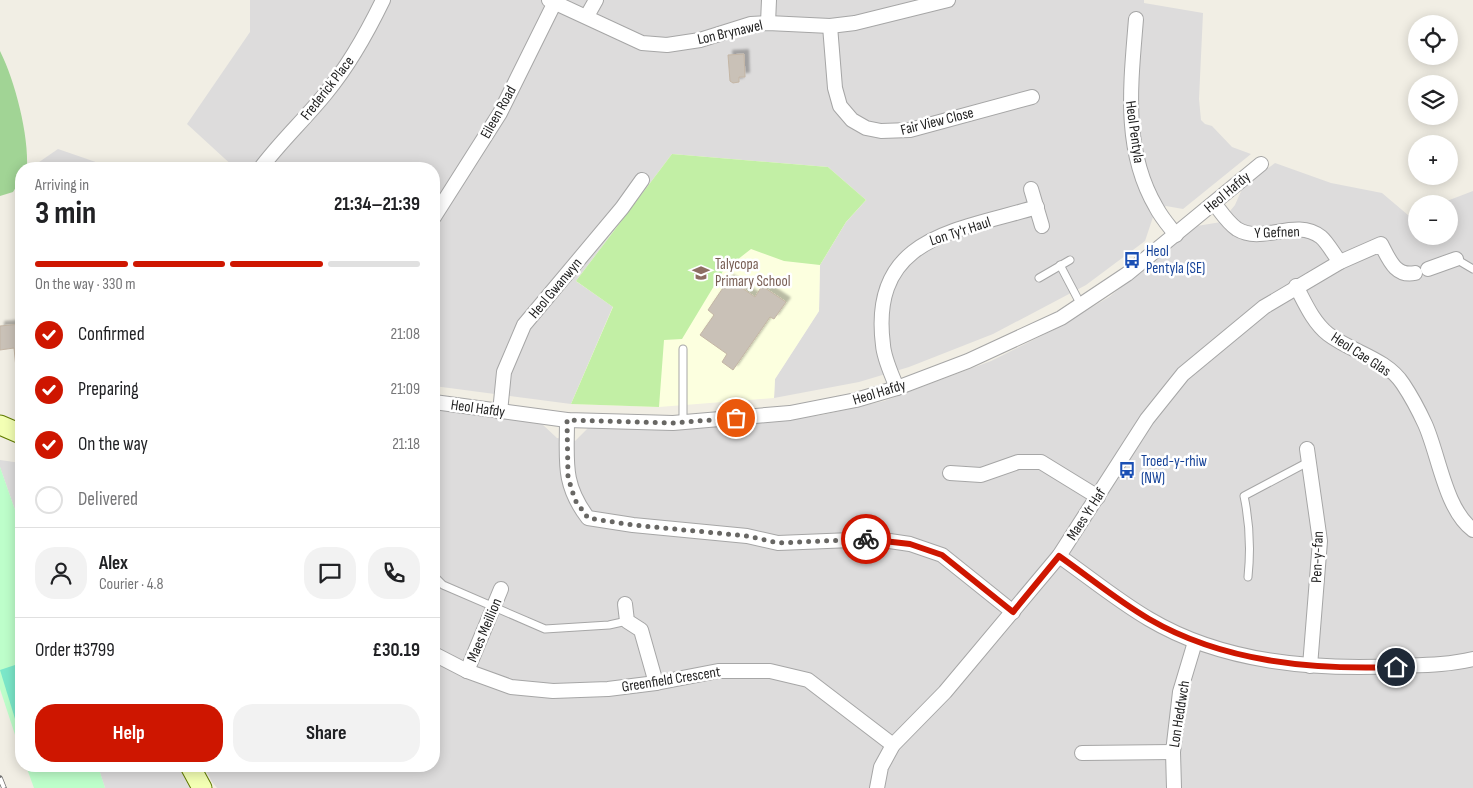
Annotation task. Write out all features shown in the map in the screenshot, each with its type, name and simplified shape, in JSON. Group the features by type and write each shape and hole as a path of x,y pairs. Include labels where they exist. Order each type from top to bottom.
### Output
{"street":[{"name":"Frederick Place","path":"266,162 326,93 349,63 368,32 383,0"},
{"path":"587,16 596,0"},
{"path":"768,23 769,0"},
{"name":"Lon Brynawel","path":"552,1 642,43 667,45 700,40 751,24 830,26 855,23 948,0"},
{"name":"Eileen Road","path":"440,208 500,113 552,1"},
{"name":"Heol Pentyla","path":"1136,19 1129,102 1136,159 1156,207 1176,235"},
{"name":"Fair View Close","path":"830,26 835,88 840,106 852,120 866,128 881,131 910,130 1032,97"},
{"name":"Heol Hafdy","path":"440,403 567,420 683,422 790,412 856,400 897,388 968,361 1061,318 1127,274 1261,164"},
{"name":"Heol Gwanwyn","path":"500,412 504,372 524,325 642,180"},
{"path":"1032,189 1042,226"},
{"name":"Y Gefnen","path":"1214,203 1236,228 1246,234 1303,229 1321,237 1340,262"},
{"name":"Lon Ty'r Haul","path":"897,388 883,347 881,324 886,287 895,269 923,243 940,236 1037,207"},
{"name":"Maes Yr Haf","path":"877,788 880,767 893,745 944,692 1059,556 1148,419 1183,374 1240,325 1296,286 1340,262 1381,244 1395,268 1408,274 1456,259"},
{"name":"Heol Cae Glas","path":"1296,286 1313,317 1327,334 1378,361 1402,382 1425,424 1450,495 1465,524 1473,530"},
{"path":"567,420 568,477 575,500 588,518 633,525 747,536 778,543 876,539 910,544 942,555 1013,612"},
{"path":"0,425 15,431"},
{"name":"Pen-y-fan","path":"1309,455 1320,541 1310,666"},
{"path":"950,473 981,475 1018,462 1041,462 1098,497"},
{"path":"1059,556 1149,619 1195,642 1245,656 1310,666 1414,666 1449,664 1473,659"},
{"name":"Maes Meillion","path":"467,671 501,589"},
{"path":"625,604 628,621 641,630 656,683"},
{"name":"Lon Heddwch","path":"1174,788 1173,752 1180,692 1195,642"},
{"name":"Greenfield Crescent","path":"440,657 467,671 512,687 553,691 608,689 656,683 718,671 770,671 808,680 893,745"},
{"path":"1082,753 1173,752"},
{"path":"193,772 202,788"}],"lane":[{"path":"1456,259 1473,269"},
{"path":"1039,278 1070,260"},
{"path":"1060,266 1081,305"},
{"path":"683,349 683,422"},
{"path":"1248,577 1251,547 1250,521 1244,496 1309,455"},
{"path":"440,582 443,585 545,629 610,625 628,621"}],"shaded area":[{"path":"250,0 1144,0 1144,3 1203,13 1199,99 1201,120 1205,124 1212,126 1232,147 1251,154 1183,209 1166,206 1153,217 1145,241 1086,285 993,334 909,367 859,382 774,398 775,379 819,311 820,265 846,222 866,200 577,282 613,306 571,404 440,387 440,162 228,162 187,124 250,32"},
{"path":"58,149 96,162 39,162"},
{"name":"Talycopa Primary School","path":"672,154 828,167 866,200 846,222 820,265 819,311 775,379 774,398 659,407 571,404 613,307 576,281"},
{"path":"1275,163 1331,183 1382,193 1408,215 1408,245 1458,245 1458,197 1473,191 1473,788 217,788 212,782 207,772 440,772 440,410 542,424 557,438 575,441 588,428 686,429 767,422 822,415 884,401 991,361 1053,330 1109,297 1197,226 1221,222 1235,205 1243,187"},
{"path":"0,460 15,462 15,510 0,467"},
{"path":"100,772 184,772 193,788 105,788"}],"green space":[{"path":"0,51 11,77 20,109 26,140 27,162 15,162 15,189 13,192 0,196"},
{"name":"Talycopa Primary School","path":"672,154 828,167 866,200 846,222 820,265 784,261 751,249 723,271 682,339 664,340 659,407 571,404 613,307 576,281"},
{"path":"0,467 15,510 15,735 0,689"},
{"path":"15,665 15,719 0,670"},
{"path":"28,772 100,772 105,788 34,788"}],"building":[{"path":"744,54 745,77 739,77 739,82 733,83 730,81 728,55"},
{"path":"729,279 755,297 762,286 786,302 774,319 770,317 733,370 722,362 727,354 700,335 714,315 708,310"},
{"path":"15,325 15,358 14,348 0,350 0,326"}],"railway":[{"path":"0,778 4,788"}],"way so far":[{"path":"736,418 673,423 567,420 568,477 575,500 588,518 633,525 747,536 778,543 866,539"}],"place":[{"name":"Heol Pentyla (SE)","path":"1132,260"},
{"name":"Talycopa Primary School","path":"701,273"},
{"name":"Troed-y-rhiw (NW)","path":"1127,470"}],"route":[{"path":"866,539 910,544 942,555 1013,612 1059,556 1149,619 1195,642 1245,656 1310,666 1396,667"}]}
